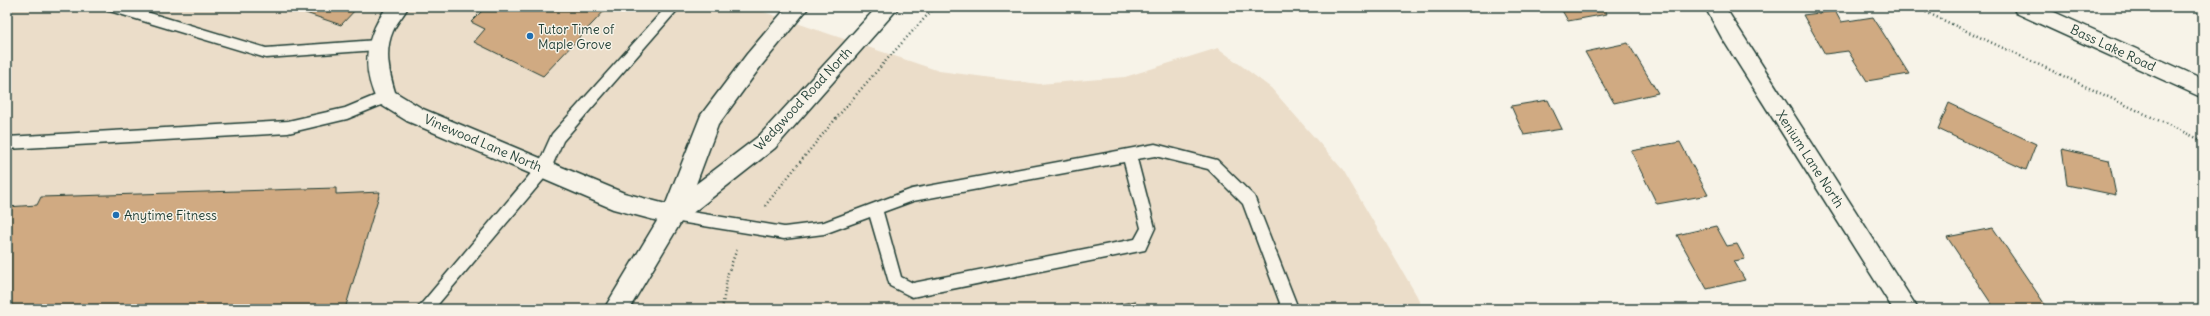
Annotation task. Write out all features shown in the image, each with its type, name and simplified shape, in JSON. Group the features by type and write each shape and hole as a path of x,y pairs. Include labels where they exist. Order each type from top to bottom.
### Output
{"street":[{"path":"386,97 377,68 377,45 398,7"},
{"name":"Wedgwood Road North","path":"616,309 674,215 709,121 754,60 799,7"},
{"name":"Wedgwood Road North","path":"674,215 767,142 889,7"},
{"name":"Xenium Lane North","path":"1716,7 1729,32 1906,309"},
{"name":"Bass Lake Road","path":"2023,7 2203,89"},
{"name":"Vinewood Lane North","path":"386,97 415,115 621,202 674,215"}],"lane":[{"path":"113,7 266,53 377,45"},
{"path":"425,309 544,169 557,138 674,7"},
{"path":"7,143 288,127 347,113 386,97"},
{"path":"674,215 751,226 784,233 824,228 912,196 1155,150 1212,164 1249,200 1288,303 1288,309"},
{"path":"875,210 895,281 912,290 1140,245 1148,228 1129,155"}],"path":[{"path":"722,309 728,273 736,250 771,197 817,139 872,74 935,7"},
{"path":"1914,7 2203,141"}],"shaded area":[{"path":"7,7 765,7 761,11 939,71 1039,84 1125,77 1218,48 1271,88 1343,170 1417,296 1422,309 7,309"}],"building":[{"path":"288,7 358,7 341,25"},
{"name":"Tutor Time of Maple Grove","path":"486,7 608,7 543,76 474,42 485,29 471,22"},
{"path":"1560,7 1604,7 1607,14 1568,21"},
{"path":"1835,11 1841,22 1873,17 1909,74 1867,81 1848,51 1825,54 1803,15"},
{"path":"1628,43 1658,93 1614,103 1585,52"},
{"path":"1548,100 1562,129 1524,135 1511,106"},
{"path":"1949,103 2036,144 2026,170 1938,129"},
{"path":"1680,142 1708,195 1657,204 1631,151"},
{"path":"2062,149 2109,160 2116,195 2067,185"},
{"path":"336,188 336,194 380,192 345,309 7,309 7,207 37,205 41,197"},
{"path":"1716,226 1727,246 1737,244 1745,259 1734,261 1745,280 1707,289 1677,235"},
{"path":"1993,228 2048,309 1995,309 1947,237"},
{"path":"1135,301 1137,309 1099,309"}],"place":[{"name":"Tutor Time of Maple Grove","path":"530,36"},
{"name":"Anytime Fitness","path":"116,215"}]}
